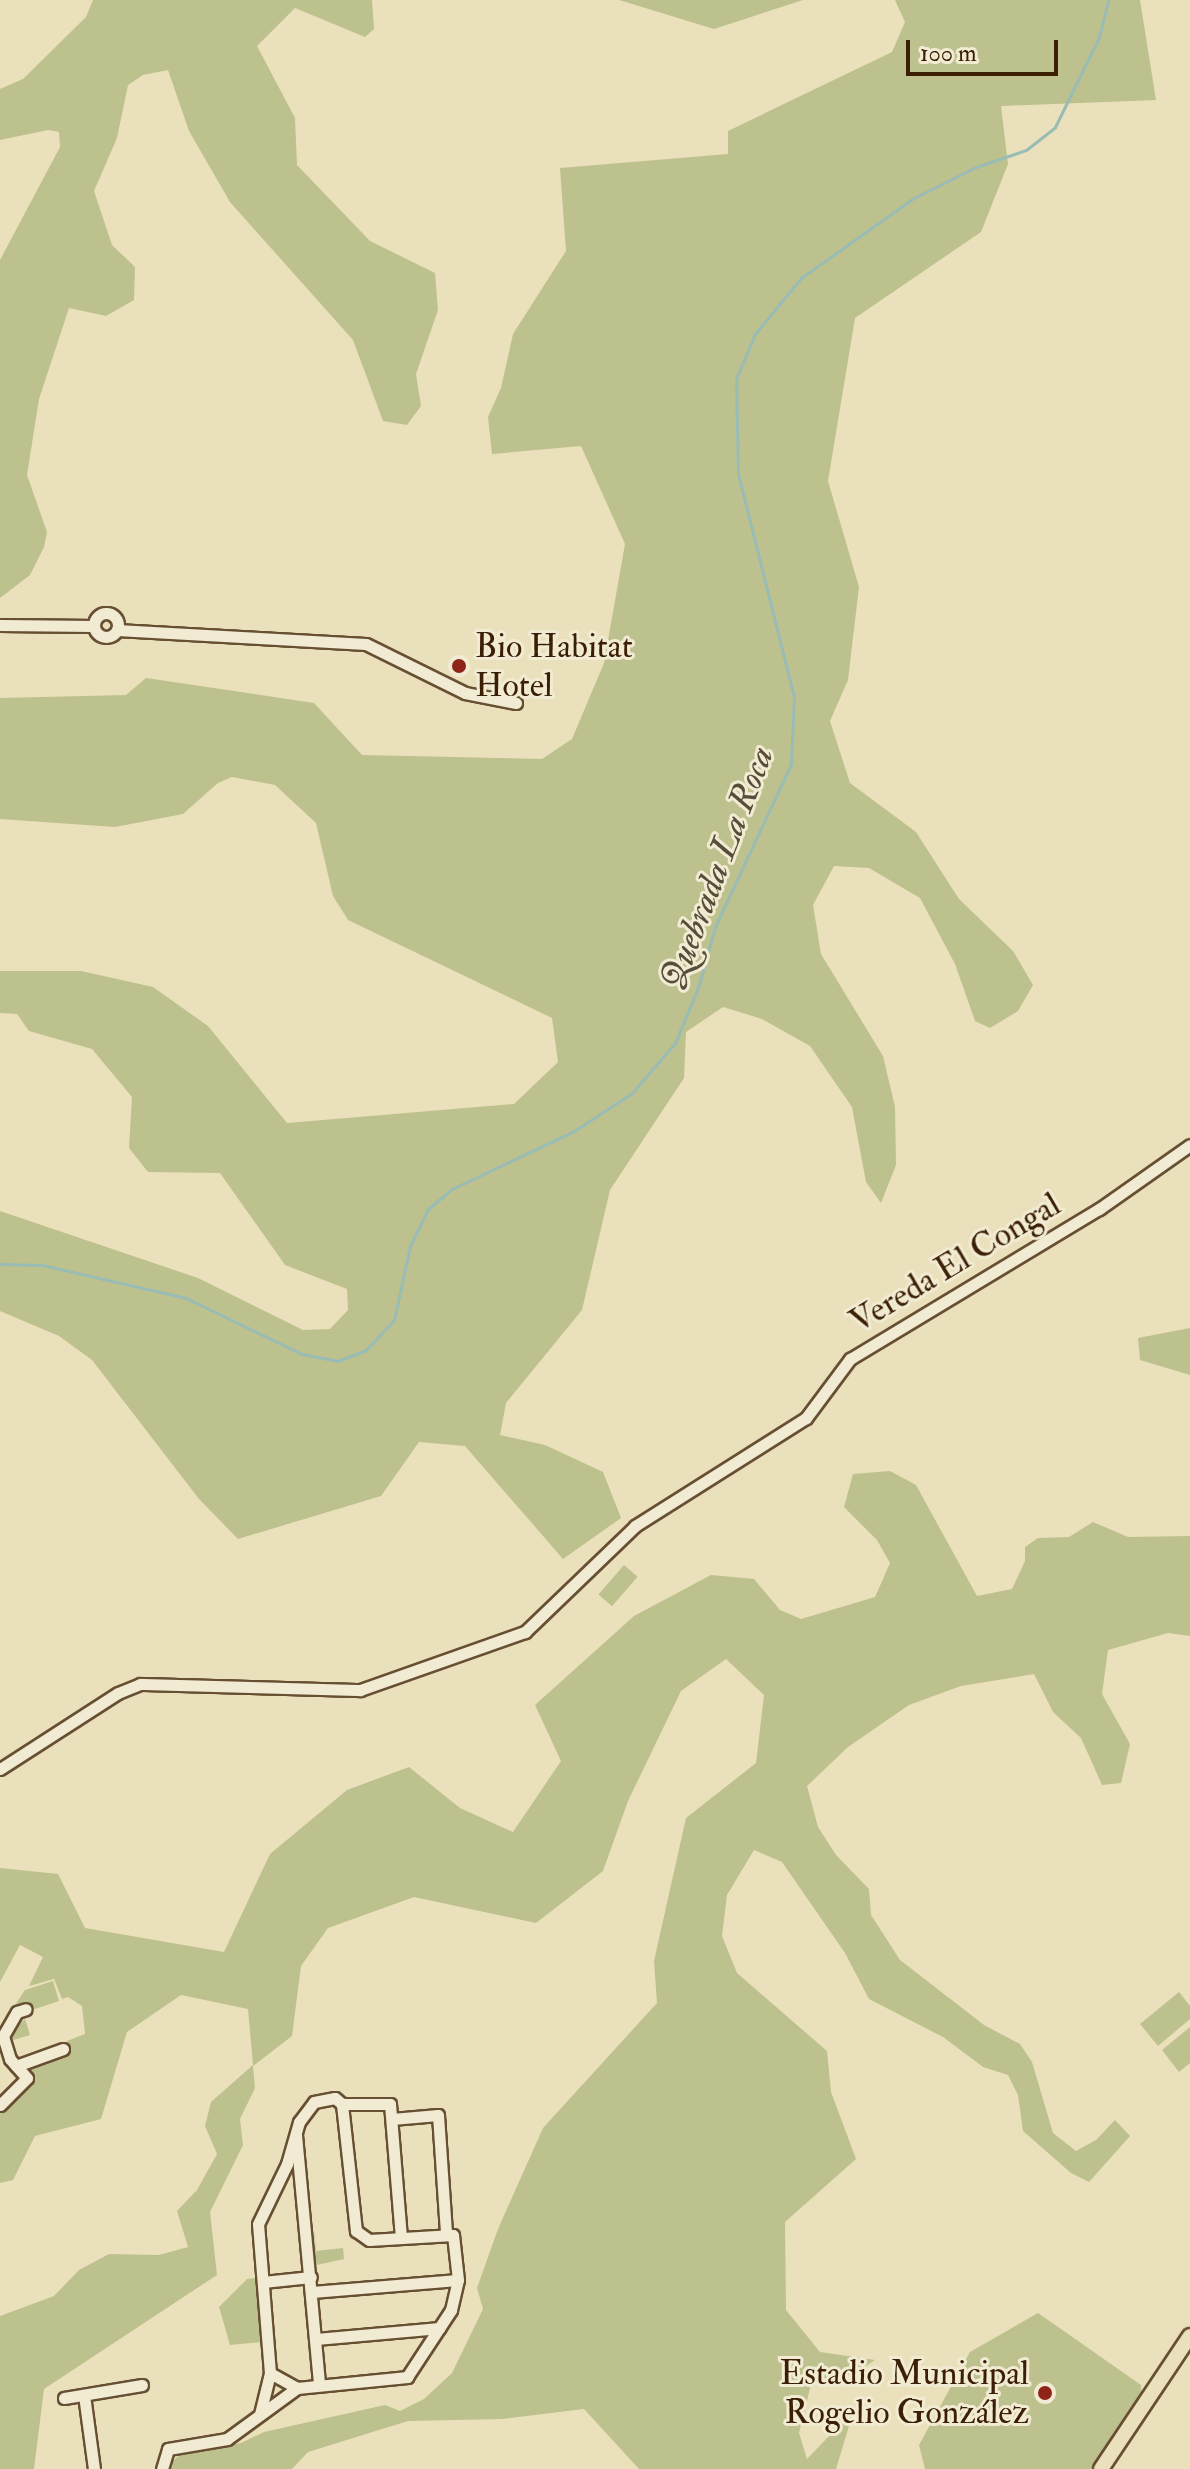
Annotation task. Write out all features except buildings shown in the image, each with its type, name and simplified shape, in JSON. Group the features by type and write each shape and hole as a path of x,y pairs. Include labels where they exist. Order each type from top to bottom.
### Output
{"main road":[{"path":"1101,2469 1190,2336"}],"street":[{"path":"94,626 98,616 110,613 117,630"},
{"path":"0,625 94,626 104,637 117,630 366,644 465,693 516,703"},
{"name":"Vereda El Congal","path":"0,1769 118,1693 140,1684 360,1690 525,1632 635,1526 806,1418 850,1359 1099,1209 1190,1145"},
{"path":"0,2105 27,2078 16,2066 1,2036 17,2012 26,2009"},
{"path":"16,2066 63,2049"},
{"path":"260,2415 270,2373 258,2224 306,2110 314,2102 335,2098 342,2104 356,2231 369,2240 446,2233"},
{"path":"342,2104 385,2102 392,2119 401,2237"},
{"path":"162,2469 168,2449 227,2439 297,2388 407,2377 440,2328 458,2280 455,2242 446,2233 438,2115 392,2119"},
{"path":"296,2135 319,2384"},
{"path":"263,2282 311,2277"},
{"path":"312,2292 458,2280"},
{"path":"316,2339 440,2328"},
{"path":"270,2373 297,2388"},
{"path":"64,2398 142,2385"},
{"path":"84,2395 94,2469"}],"green space":[{"path":"93,0 372,0 374,29 365,37 295,8 257,46 295,118 297,165 370,241 435,273 438,310 416,374 421,406 407,425 383,421 353,340 230,202 189,131 168,70 143,75 128,85 117,138 94,191 112,245 135,267 134,300 106,316 69,308 39,399 27,475 47,532 44,547 30,575 0,598 0,260 60,147 59,132 48,130 0,140 0,89 23,79 86,17"},
{"path":"619,0 803,0 714,29"},
{"path":"895,0 1140,0 1156,100 1001,106 1008,164 981,232 855,318 828,481 859,587 848,680 830,721 850,783 916,832 959,899 1013,951 1033,985 1018,1011 990,1028 975,1021 955,964 920,898 869,868 834,866 813,905 821,954 883,1056 895,1107 896,1165 881,1203 866,1182 852,1107 810,1046 762,1019 723,1007 686,1032 684,1078 610,1190 582,1310 506,1403 500,1435 545,1445 603,1472 621,1518 563,1559 465,1446 419,1442 381,1496 238,1539 199,1499 92,1360 59,1336 0,1311 0,1211 198,1278 303,1330 330,1329 348,1310 347,1289 285,1265 220,1173 148,1172 129,1148 132,1097 92,1049 29,1031 17,1014 0,1013 0,971 81,971 153,987 208,1026 287,1123 514,1104 558,1062 552,1018 348,920 333,896 316,823 275,785 232,777 218,783 183,814 115,827 0,819 0,698 126,695 146,678 314,703 362,755 542,759 572,739 604,663 625,544 581,446 492,454 488,417 501,388 513,334 566,251 560,168 728,154 728,131 892,52 905,22"},
{"path":"1190,1328 1190,1375 1140,1360 1138,1338"},
{"path":"890,1471 916,1485 977,1596 1012,1589 1025,1561 1025,1547 1038,1538 1069,1537 1093,1522 1128,1537 1190,1536 1190,1636 1168,1633 1108,1650 1102,1694 1130,1744 1121,1783 1102,1785 1081,1738 1053,1712 1034,1674 961,1686 909,1705 848,1747 807,1786 818,1827 836,1855 869,1889 871,1915 900,1960 984,2025 1020,2044 1032,2062 1053,2133 1076,2151 1096,2140 1115,2120 1130,2136 1089,2182 1071,2173 1023,2131 1018,2095 1008,2075 983,2067 943,2037 869,1999 845,1953 782,1862 754,1850 727,1895 722,1936 737,1973 827,2051 831,2092 856,2159 785,2222 786,2310 820,2352 875,2360 854,2374 812,2380 799,2433 807,2459 831,2434 844,2408 853,2413 836,2469 639,2469 584,2409 502,2419 408,2421 308,2452 292,2469 171,2469 172,2461 183,2453 241,2443 264,2432 385,2405 400,2411 424,2399 452,2373 483,2309 477,2288 498,2229 543,2128 657,2003 654,1961 686,1818 756,1763 764,1695 726,1659 681,1691 628,1801 603,1871 536,1923 414,1897 328,1928 301,1966 292,2036 253,2066 255,2088 240,2119 243,2145 210,2212 217,2275 44,2389 34,2469 0,2469 0,2316 54,2296 79,2270 109,2254 159,2255 188,2247 177,2211 197,2190 217,2154 205,2126 211,2102 253,2065 248,2009 181,1995 127,2032 101,2119 35,2136 13,2180 0,2183 0,2111 32,2078 25,2067 68,2049 67,2041 85,2034 82,2006 68,1997 62,1999 54,1979 29,1986 43,1957 20,1945 0,1982 0,1868 58,1874 85,1928 224,1952 270,1854 347,1790 409,1767 460,1808 513,1832 561,1761 535,1705 634,1616 711,1575 754,1579 780,1610 801,1619 875,1597 890,1563 877,1540 844,1507 853,1474"},
{"path":"624,1565 638,1577 612,1606 598,1594"},
{"path":"53,1981 59,2001 32,2010 29,2004 13,2008 25,1990"},
{"path":"1179,1992 1190,2006 1190,2019 1158,2046 1140,2024"},
{"path":"25,2019 30,2035 10,2041 11,2033"},
{"path":"1190,2027 1190,2063 1179,2072 1162,2050"},
{"path":"314,2231 316,2251 343,2248 344,2259 312,2266 309,2232"},
{"path":"256,2278 262,2342 230,2345 219,2307 247,2279"},
{"name":"Estadio Municipal Rogelio González","path":"1038,2313 1141,2385 1142,2401 1091,2469 925,2469 919,2445 970,2352"}],"waterway":[{"name":"Quebrada La Roca","path":"0,1264 42,1265 186,1298 302,1354 338,1361 366,1350 394,1320 410,1246 428,1209 452,1189 574,1131 632,1093 675,1043 699,985 715,927 791,764 794,697 738,474 736,379 755,334 801,278 912,199 976,167 1026,150 1055,127 1099,37 1108,0"}],"place":[{"name":"Bio Habitat Hotel","path":"459,666"},
{"name":"Estadio Municipal Rogelio González","path":"1045,2393"}]}
